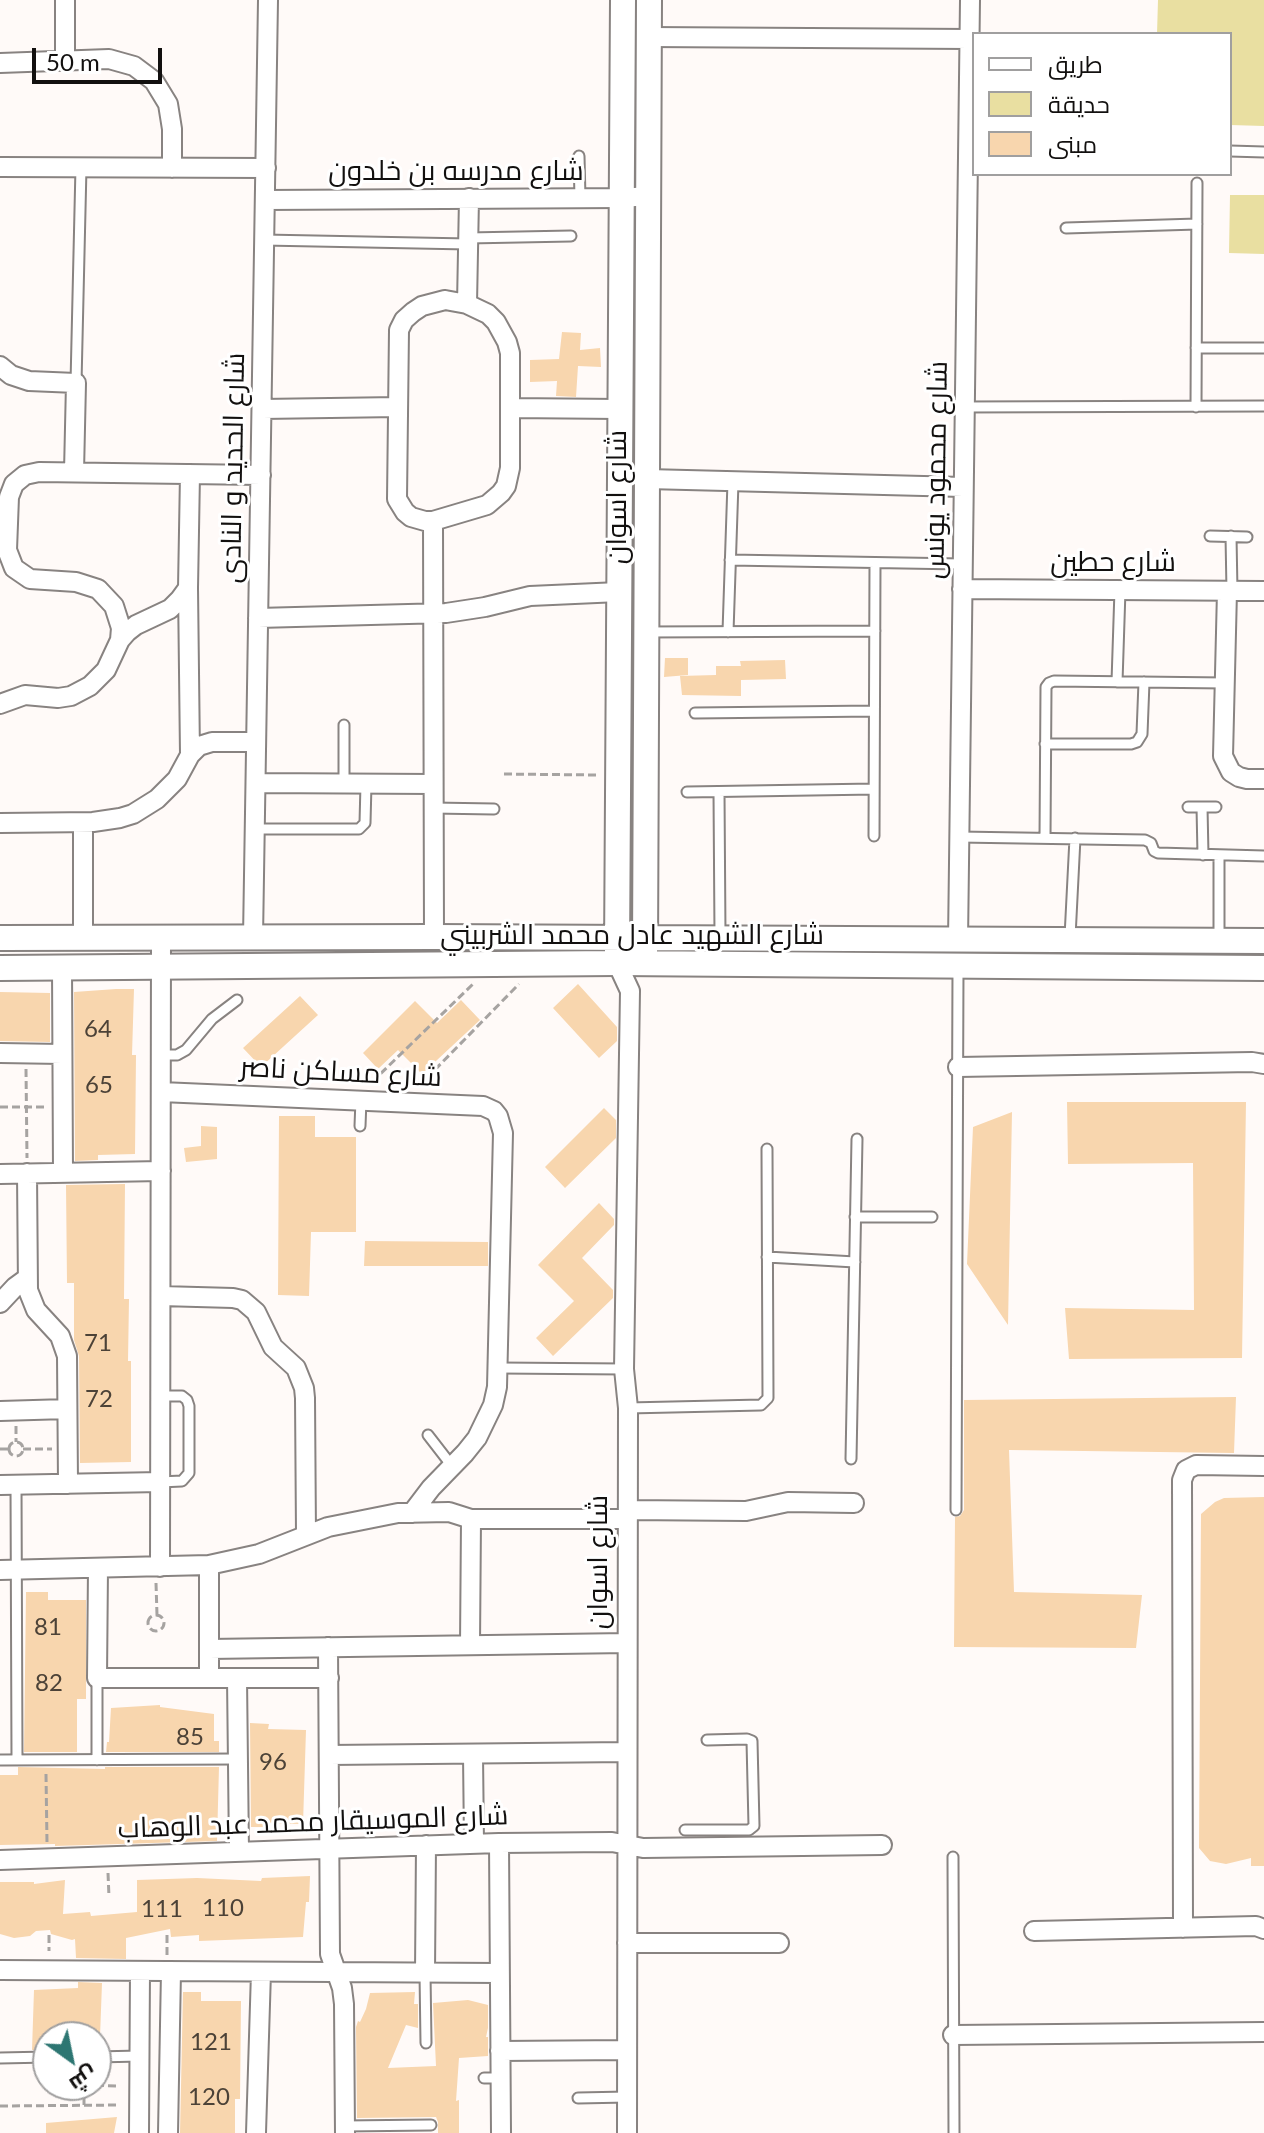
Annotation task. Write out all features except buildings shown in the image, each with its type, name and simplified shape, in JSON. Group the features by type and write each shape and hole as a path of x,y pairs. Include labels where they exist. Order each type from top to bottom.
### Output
{"street":[{"path":"65,0 65,60"},
{"name":"شارع الحديد و النادى","path":"253,938 268,0"},
{"name":"شارع اسوان","path":"623,0 617,963 630,991 624,1369 628,1408 627,2133"},
{"name":"شارع اسوان","path":"630,991 645,964 649,0"},
{"name":"شارع محمود يونس","path":"958,941 964,407 972,96 970,0"},
{"path":"648,37 970,39"},
{"path":"0,63 109,59 134,66 154,81 171,116 172,168"},
{"path":"0,167 266,168"},
{"name":"شارع مدرسه بن خلدون","path":"265,200 648,196"},
{"path":"467,304 469,198"},
{"path":"445,300 467,304 488,314 496,322 510,353 509,477 501,493 487,505 433,521 417,520 405,512 397,499 399,330 404,320 422,306 445,300"},
{"path":"0,366 11,375 29,381 76,383 74,472"},
{"path":"262,409 398,407"},
{"path":"510,408 620,409"},
{"path":"120,640 119,616 98,589 76,582 30,579 21,575 9,559 8,504 14,484 32,473 261,475"},
{"path":"190,474 190,755"},
{"path":"647,479 963,487"},
{"path":"433,521 434,937"},
{"path":"0,704 25,695 58,698 81,692 106,670 120,640 136,625 170,609 188,588"},
{"name":"شارع حطين","path":"962,589 1264,591"},
{"path":"1230,591 1223,748 1226,765 1239,777 1264,779"},
{"path":"258,618 433,613 472,610 539,595 619,592"},
{"path":"0,823 83,823 120,818 157,799 177,779 190,755 199,746 212,742 256,742"},
{"path":"256,783 433,784"},
{"path":"83,823 83,938"},
{"name":"شارع الشهيد عادل محمد الشربيني","path":"0,938 1264,941"},
{"path":"158,1567 161,938"},
{"name":"شارع الشهيد عادل محمد الشربيني","path":"0,968 617,963 1264,968"},
{"path":"62,967 63,1173"},
{"path":"0,1053 62,1054"},
{"path":"958,1067 1264,1064"},
{"name":"شارع مساكن ناصر","path":"161,1092 483,1106 494,1111 503,1133 499,1368"},
{"path":"0,1174 161,1171"},
{"path":"27,1173 26,1279 36,1310 56,1330 67,1356 68,1484"},
{"path":"0,1303 26,1279"},
{"path":"161,1296 242,1300 256,1312 273,1347 296,1368 305,1398 306,1535"},
{"path":"412,1513 465,1453 486,1422 493,1405 499,1368"},
{"path":"0,1411 67,1409"},
{"path":"1183,1928 1182,1480 1186,1470 1196,1465 1264,1466"},
{"path":"8,1484 160,1482"},
{"path":"8,1570 209,1565 259,1554 306,1535 374,1517 412,1513 449,1512 471,1519 746,1511 788,1502 854,1503"},
{"path":"470,1645 471,1519"},
{"path":"209,1565 209,1678"},
{"path":"98,1568 97,1678 329,1678"},
{"path":"209,1649 627,1643"},
{"path":"328,1647 330,1954 344,2004 345,2129"},
{"path":"237,1678 239,1852"},
{"path":"329,1755 627,1752"},
{"path":"473,1754 474,1844"},
{"name":"شارع الموسيقار محمد عبد الوهاب","path":"0,1860 499,1843 612,1842 643,1848 708,1838 882,1845"},
{"path":"499,1843 500,2051 492,2078 501,2133"},
{"path":"425,1973 426,1845"},
{"path":"1034,1931 1256,1926 1264,1929"},
{"path":"627,1943 779,1943"},
{"path":"0,1970 499,1973"},
{"path":"139,2133 140,1971"},
{"path":"168,2133 171,1971"},
{"path":"256,2133 261,1972"},
{"path":"953,2035 1264,2032"},
{"path":"500,2051 627,2050"}],"lane":[{"path":"1232,151 1264,152"},
{"path":"579,156 580,198"},
{"path":"76,383 81,167"},
{"path":"1196,407 1197,183"},
{"path":"1066,228 1197,224"},
{"path":"264,240 468,241 571,236"},
{"path":"1196,348 1264,348"},
{"path":"964,407 1264,406"},
{"path":"728,632 733,482"},
{"path":"1210,536 1247,537"},
{"path":"1230,591 1231,536"},
{"path":"730,560 962,564"},
{"path":"874,836 875,563"},
{"path":"1117,682 1120,590"},
{"path":"646,632 875,631"},
{"path":"1045,744 1137,742 1142,734 1144,682"},
{"path":"1045,838 1046,687 1049,683 1226,683"},
{"path":"695,713 874,711"},
{"path":"344,725 344,784"},
{"path":"255,829 359,829 365,823 366,784"},
{"path":"687,792 874,789"},
{"path":"719,792 720,938"},
{"path":"1188,807 1216,807"},
{"path":"1202,807 1203,855"},
{"path":"433,808 494,809"},
{"path":"959,837 1145,840 1158,853 1264,856"},
{"path":"1069,941 1075,838"},
{"path":"1219,855 1219,941"},
{"path":"956,1510 958,966"},
{"path":"161,1055 177,1055 186,1050 212,1019 237,1000"},
{"path":"358,1100 360,1126"},
{"path":"851,1459 857,1139"},
{"path":"628,1408 761,1405 768,1398 767,1149"},
{"path":"855,1217 932,1217"},
{"path":"767,1257 855,1262"},
{"path":"499,1368 624,1369"},
{"path":"160,1396 182,1396 187,1400 189,1470 187,1476 179,1481 160,1482"},
{"path":"428,1435 452,1466"},
{"path":"8,1484 8,1570 17,1760"},
{"path":"97,1678 97,1760"},
{"path":"685,1830 708,1838 749,1830 755,1824 752,1741 707,1740"},
{"path":"0,1760 237,1759"},
{"path":"953,1857 954,2133"},
{"path":"425,1973 426,2043"},
{"path":"112,2057 140,2056"},
{"path":"0,2058 32,2057"},
{"path":"578,2098 627,2097"},
{"path":"345,2129 431,2125"}],"path":[{"path":"504,774 618,775"},
{"path":"358,1100 493,964"},
{"path":"402,1102 539,964"},
{"path":"26,1053 27,1173"},
{"path":"0,1107 63,1106"},
{"path":"9,1449 16,1442 23,1449"},
{"path":"23,1449 68,1448"},
{"path":"0,1449 9,1449"},
{"path":"9,1449 15,1456 20,1455 23,1449"},
{"path":"157,1615 158,1567"},
{"path":"152,1615 157,1615 164,1623 161,1630 153,1632 147,1622 152,1615"},
{"path":"45,1760 47,1859"},
{"path":"107,1857 109,1897"},
{"path":"112,2086 140,2086"},
{"path":"0,2106 139,2106"}],"green space":[{"path":"1158,0 1264,0 1264,126 1232,125 1232,32 1157,32"},
{"path":"1230,195 1264,195 1264,254 1229,253"}]}
